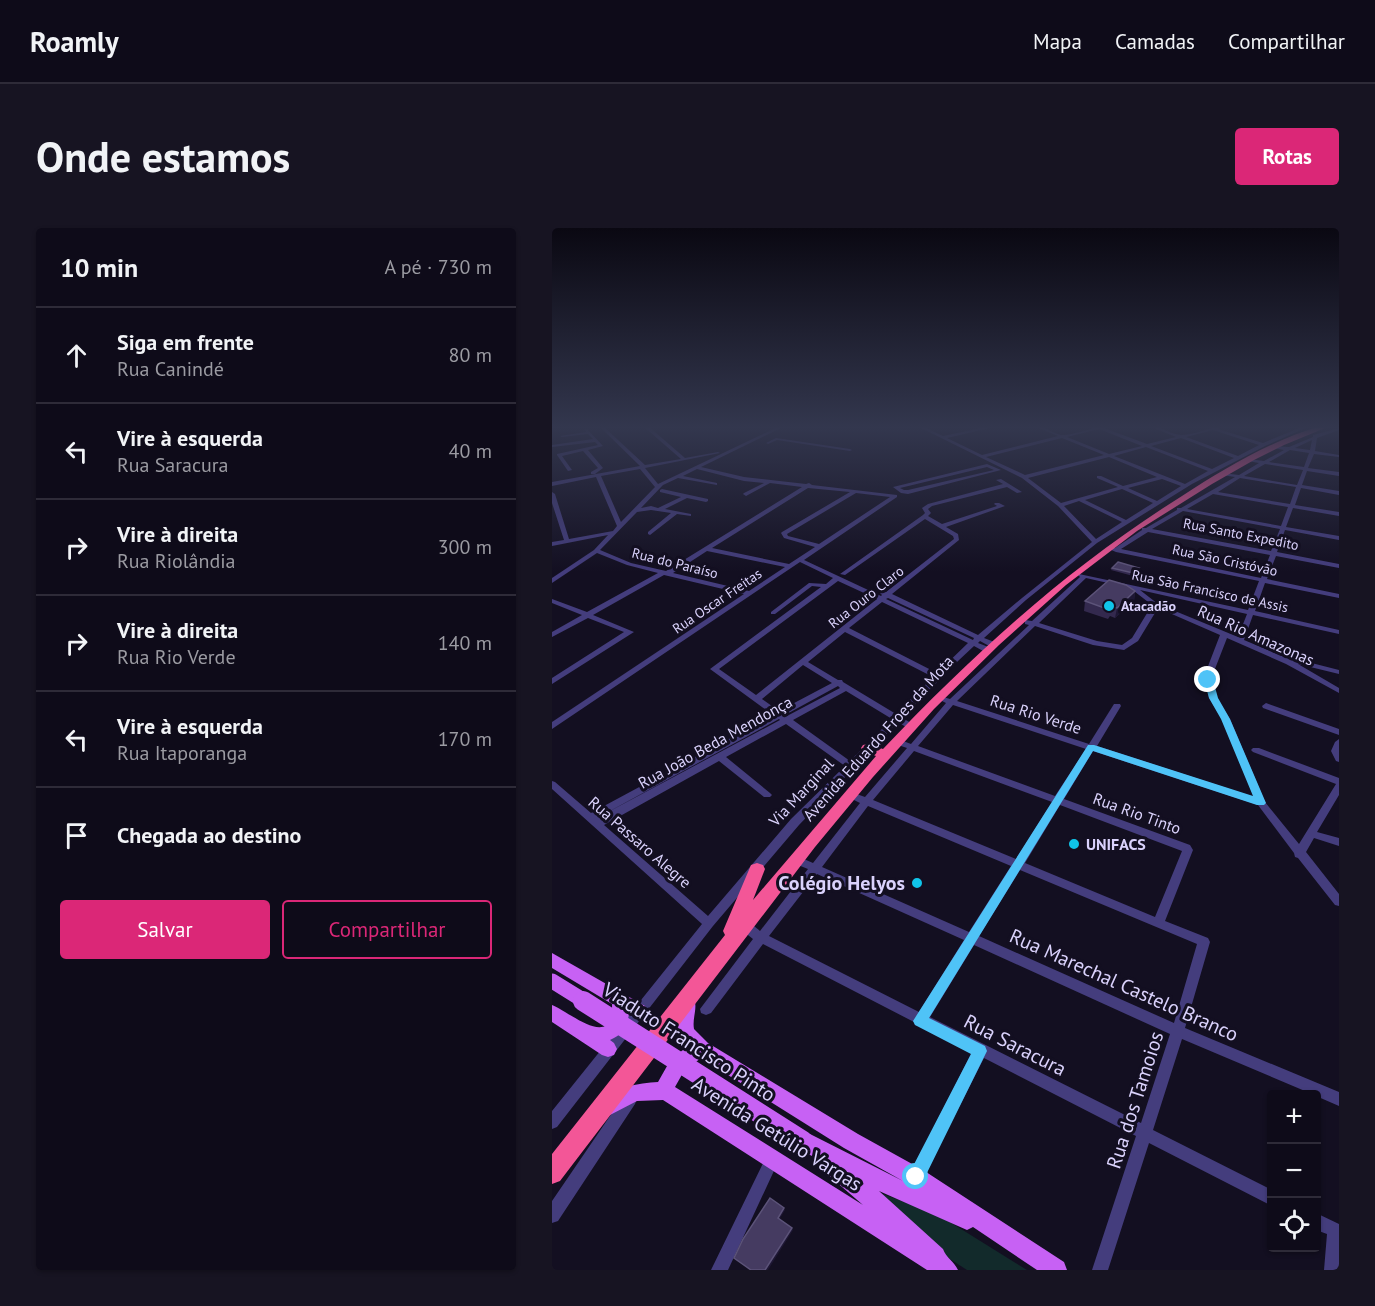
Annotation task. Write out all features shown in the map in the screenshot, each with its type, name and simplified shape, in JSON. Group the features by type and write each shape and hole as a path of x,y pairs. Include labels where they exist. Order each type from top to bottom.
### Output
{"highway":[{"name":"Avenida Eduardo Froes da Mota","path":"552,1173 726,947 851,795 912,727 945,700 991,647 1027,621 1111,549 1116,535 1136,526 1190,486 1217,475"},
{"path":"868,748 886,755"},
{"path":"726,947 757,869"}],"main road":[{"path":"552,960 620,1002 639,1011"},
{"name":"Viaduto Francisco Pinto","path":"552,981 802,1141"},
{"name":"Avenida Getúlio Vargas","path":"700,981 689,1001 683,1022 685,1031 702,1049 851,1141 916,1177 988,1227 1056,1270"},
{"path":"586,1035 602,1035 618,1026 621,1018 620,1002"},
{"path":"552,1013 608,1049"},
{"path":"665,1091 667,1078 671,1071 681,1061 702,1049"},
{"name":"Avenida Getúlio Vargas","path":"581,1133 607,1108 635,1092 665,1091 947,1270"},
{"name":"Avenida Getúlio Vargas","path":"802,1141 875,1179 988,1227"},
{"name":"Avenida Getúlio Vargas","path":"802,1141 895,1218 947,1270"}],"street":[{"path":"552,484 596,475 620,525"},
{"path":"649,475 660,489 706,500"},
{"path":"552,580 596,551 634,511 680,475"},
{"path":"728,475 769,482 893,495 984,475"},
{"path":"903,492 896,487 948,475"},
{"path":"1019,475 1060,505 1095,542"},
{"path":"1024,477 1033,475"},
{"path":"1156,475 1212,492 1339,514"},
{"path":"1223,475 1339,493"},
{"path":"1111,549 1136,526 1181,510 1244,475"},
{"path":"1240,641 1302,475"},
{"path":"677,476 715,484"},
{"path":"1099,477 1162,505 1181,510 1339,538"},
{"path":"1060,505 1162,477"},
{"path":"999,480 1019,492"},
{"path":"746,494 769,482"},
{"path":"552,635 706,549 809,485"},
{"path":"850,765 714,669 925,516 928,513 926,507 1007,485"},
{"path":"966,489 975,494"},
{"path":"820,546 786,537 784,533 856,490"},
{"path":"552,494 567,541"},
{"name":"Rua Oscar Freitas","path":"552,726 893,495"},
{"path":"660,509 687,496"},
{"path":"933,497 942,502"},
{"name":"Rua Santo Expedito","path":"1079,499 1136,526 1339,566"},
{"path":"925,516 942,526 1002,506 997,504"},
{"path":"634,511 650,508 689,515"},
{"path":"650,533 675,513"},
{"name":"Rua Ouro Claro","path":"756,699 957,539 956,535 942,526"},
{"path":"552,544 614,532"},
{"name":"Via Marginal","path":"552,1122 709,923 795,822 937,676 976,640 1095,542 1116,535"},
{"path":"706,549 790,566"},
{"name":"Rua São Cristóvão","path":"1111,549 1339,596"},
{"name":"Rua do Paraíso","path":"596,551 629,564 749,593"},
{"path":"803,558 991,647"},
{"name":"Rua São Francisco de Assis","path":"1080,575 1339,632"},
{"path":"773,614 811,584 826,586"},
{"name":"Rua Rio Amazonas","path":"1131,586 1156,605 1274,655 1339,691"},
{"path":"552,601 624,628 630,634 552,682"},
{"path":"706,1009 867,801 913,747 945,700 1027,621 1105,645 1124,648 1135,639 1156,605"},
{"path":"845,629 937,676"},
{"path":"1224,635 1209,674 1210,689 1226,719 1260,803 1339,902"},
{"path":"1274,655 1339,672"},
{"path":"803,662 912,727"},
{"name":"Rua João Beda Mendonça","path":"594,821 843,685"},
{"name":"Rua Rio Verde","path":"945,700 1260,803"},
{"path":"920,1021 1117,706"},
{"path":"1266,706 1339,732"},
{"name":"Rua João Beda Mendonça","path":"594,821 719,757 783,717"},
{"name":"Rua Rio Tinto","path":"898,742 1186,848 1188,850 1158,923"},
{"path":"1339,742 1336,751 1339,759"},
{"path":"1256,750 1339,782"},
{"path":"719,757 767,795"},
{"name":"Rua Passaro Alegre","path":"552,784 709,923"},
{"path":"1299,854 1339,787"},
{"path":"851,795 1158,923"},
{"path":"1312,834 1339,842"},
{"name":"Rua Marechal Castelo Branco","path":"797,860 970,939 1339,1100"},
{"name":"Rua dos Tamoios","path":"1100,1270 1178,1031 1204,942 1158,923"},
{"name":"Rua Saracura","path":"744,925 760,937 920,1021 1267,1195"},
{"path":"916,1177 980,1051"},
{"path":"552,1215 635,1092"},
{"path":"719,1270 772,1160"},
{"path":"1321,1223 1337,1231 1332,1270"}],"green space":[{"path":"880,1193 937,1214 1027,1270 967,1270 913,1235"}],"building":[{"path":"1118,562 1139,568 1133,573 1112,568"},
{"path":"1109,580 1126,585 1135,591 1117,608 1111,607 1110,610 1085,601"},
{"path":"770,1198 784,1208 778,1218 792,1228 765,1270 751,1270 734,1258 743,1239"}],"place":[{"name":"Atacadão","path":"1109,606"},
{"name":"UNIFACS","path":"1074,844"},
{"name":"Colégio Helyos","path":"917,883"}],"route":[{"path":"916,1177 980,1051 920,1021 1091,747 1260,803 1208,680"}]}
